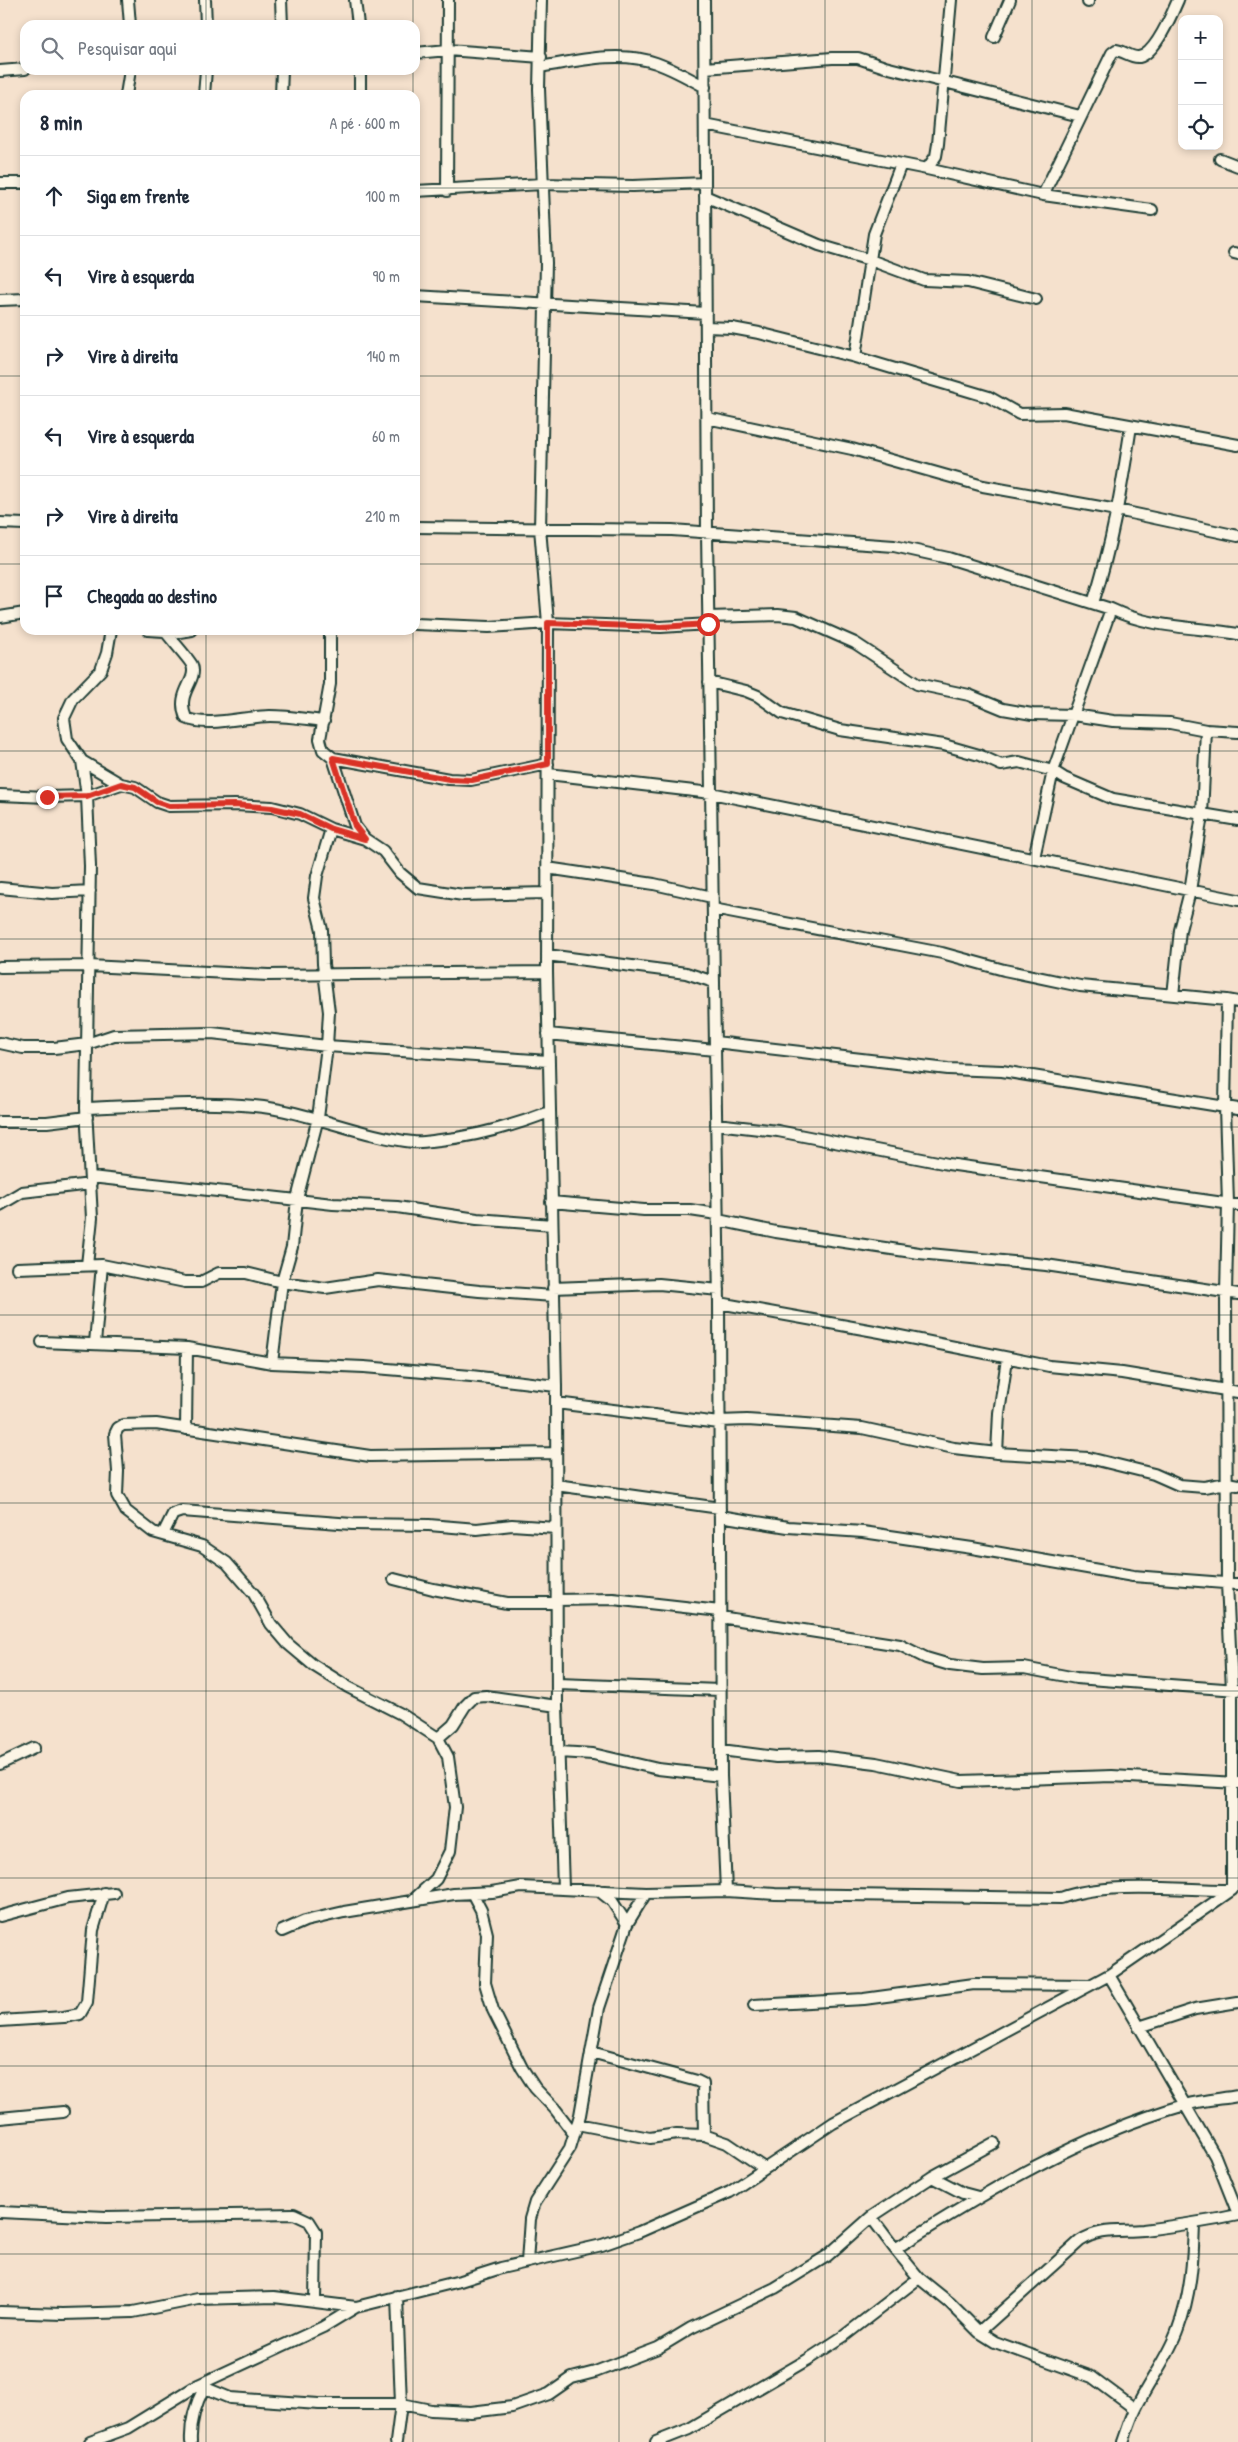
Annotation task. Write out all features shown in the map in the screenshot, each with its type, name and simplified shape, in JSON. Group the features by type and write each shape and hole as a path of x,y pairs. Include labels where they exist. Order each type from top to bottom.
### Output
{"street":[{"path":"128,0 130,20"},
{"path":"205,0 206,20"},
{"path":"281,0 282,20"},
{"path":"354,0 357,20"},
{"path":"447,191 448,0"},
{"path":"541,0 545,304 540,528 548,623 548,1061 556,1386 557,1706 563,1888"},
{"path":"704,0 707,534 719,1290 720,1690 726,1891"},
{"path":"927,169 936,156 938,144 952,0"},
{"path":"994,37 1010,0"},
{"path":"1043,196 1112,53 1116,50 1138,57 1146,54 1166,27 1178,0"},
{"path":"420,53 448,50 541,62 589,58 634,58 655,62 705,87"},
{"path":"705,68 832,58 858,58 943,82 1080,116"},
{"path":"0,71 20,69"},
{"path":"127,90 129,75"},
{"path":"204,90 206,75"},
{"path":"281,90 282,75"},
{"path":"360,75 360,90"},
{"path":"705,125 927,169 1043,196 1152,210"},
{"path":"1220,159 1238,166"},
{"path":"854,357 874,234 901,164"},
{"path":"0,183 20,183"},
{"path":"420,191 447,191 542,184 633,186 705,183"},
{"path":"705,196 819,245 870,260 924,280 968,282 1036,299"},
{"path":"420,296 706,313"},
{"path":"0,300 20,299"},
{"path":"706,327 732,328 759,333 854,357 989,397 1019,414 1064,413 1238,445"},
{"path":"706,418 852,449 983,486 1117,510 1238,536"},
{"path":"1093,603 1105,564 1117,510 1131,426"},
{"path":"0,516 4,523 20,524"},
{"path":"420,527 672,530 894,546 948,558 1111,608 1129,618 1156,624 1238,634"},
{"path":"1034,858 1053,771 1111,608"},
{"path":"0,617 20,614"},
{"path":"420,624 489,627 548,623 661,627 708,620 778,615 796,617 855,642 917,684 969,695 1002,709 1032,714 1074,715 1113,721 1170,723 1206,730 1238,732"},
{"path":"110,635 107,653 101,670 73,699 64,718 67,739 82,761 121,784 135,787 157,802 169,806 235,805 272,808 300,814 331,829 365,839 383,851 400,873 418,888 463,895 547,894"},
{"path":"168,635 192,664 192,676 182,699 182,709 186,718 193,721 213,721 271,716 324,721"},
{"path":"330,635 330,684 320,739 323,750 333,758 457,780 472,780 548,769 711,793 1238,900"},
{"path":"709,682 746,691 758,696 782,712 840,730 944,745 979,755 1001,765 1019,762 1053,771 1064,778 1113,799 1238,820"},
{"path":"1173,995 1180,930 1190,891 1202,815 1206,730"},
{"path":"333,758 355,826 365,839"},
{"path":"82,761 87,796 90,890 87,1112 92,1218 87,1265"},
{"path":"0,795 87,796 121,784"},
{"path":"272,1363 282,1282 296,1229 297,1199 318,1118 327,1046 329,1012 324,976 322,930 314,898 317,876 331,829"},
{"path":"548,868 654,884 712,897"},
{"path":"0,888 52,893 90,890"},
{"path":"713,909 942,953 1004,970 1080,986 1238,1002"},
{"path":"547,955 686,973 714,982"},
{"path":"0,967 89,966 324,976 547,972"},
{"path":"1227,1000 1225,1107 1233,1204 1226,1293 1233,1391 1227,1483 1227,1583 1235,1690 1235,1890"},
{"path":"0,1043 23,1048 54,1048 87,1044 114,1035 212,1033 327,1046 548,1061"},
{"path":"548,1034 715,1046 948,1069 1002,1072 1238,1109"},
{"path":"0,1122 47,1122 87,1112 186,1104 254,1106 318,1118 380,1136 415,1142 480,1134 514,1126 550,1112"},
{"path":"716,1124 778,1131 948,1164 1233,1204"},
{"path":"0,1205 22,1192 91,1181 297,1199 332,1204 397,1207 476,1219 552,1225"},
{"path":"551,1202 644,1210 690,1210 776,1232 910,1252 1046,1265 1238,1294"},
{"path":"17,1268 102,1265 186,1282 201,1282 219,1273 246,1273 282,1282 325,1288 378,1280 479,1291 553,1292 659,1284 719,1290"},
{"path":"95,1343 102,1265"},
{"path":"719,1303 880,1332 1007,1359 1049,1366 1122,1373 1233,1391"},
{"path":"42,1342 187,1348 272,1363 461,1375 556,1386"},
{"path":"186,1429 187,1348"},
{"path":"997,1453 999,1413 1007,1359"},
{"path":"556,1403 719,1422 747,1420 862,1428 954,1448 997,1453 1088,1458 1154,1474 1179,1485 1204,1488 1227,1483 1238,1486"},
{"path":"412,1901 436,1879 450,1851 455,1807 448,1757 438,1738 401,1714 348,1687 301,1654 270,1624 254,1594 227,1563 202,1546 153,1532 126,1511 117,1495 118,1471 115,1434 118,1428 123,1425 135,1424 186,1429 370,1456 556,1453"},
{"path":"556,1485 720,1512 788,1526 863,1532 972,1548 1133,1576 1238,1584"},
{"path":"162,1534 173,1514 182,1511 352,1524 429,1525 477,1529 512,1525 556,1528"},
{"path":"394,1578 433,1589 507,1603 612,1599 720,1614 900,1645 950,1665 983,1669 1024,1668 1076,1678 1235,1690"},
{"path":"558,1684 720,1690"},
{"path":"438,1738 453,1725 465,1706 474,1697 486,1696 557,1706"},
{"path":"0,1764 34,1748"},
{"path":"721,1750 776,1757 819,1756 876,1763 961,1781 1112,1776 1235,1783"},
{"path":"559,1752 593,1754 658,1769 722,1776"},
{"path":"282,1930 305,1921 344,1912 521,1887 646,1893 726,1891 774,1894 1061,1898 1078,1891 1117,1889 1235,1890"},
{"path":"598,1890 612,1901 627,1924"},
{"path":"90,2442 128,2428 201,2386 323,2327 356,2308 527,2262 602,2245 639,2232 730,2192 833,2123 1109,1975 1235,1890"},
{"path":"0,1916 68,1898 109,1893 93,1930 86,2002 80,2014 64,2017 0,2021"},
{"path":"472,1893 481,1910 487,1934 485,1983 493,2010 535,2088 576,2129 650,2138 677,2134 704,2134 728,2143 764,2168"},
{"path":"527,2262 530,2219 535,2202 570,2148 576,2129 599,2008 627,1924 646,1893"},
{"path":"979,2332 1091,2234 1103,2231 1194,2224 1238,2215 1215,2156 1109,1975"},
{"path":"754,2005 864,1999 974,1984 1090,1986"},
{"path":"1139,2027 1195,2009 1238,2002"},
{"path":"591,2052 703,2084 704,2134"},
{"path":"895,2249 978,2197 1094,2136 1186,2105 1238,2096"},
{"path":"0,2118 63,2112"},
{"path":"201,2386 230,2398 319,2404 401,2404 431,2410 471,2412 512,2407 549,2394 572,2378 595,2372 658,2348 691,2328 775,2288 827,2256 871,2217 932,2177 994,2143"},
{"path":"932,2177 963,2193 978,2197"},
{"path":"0,2212 106,2217 294,2214 309,2221 316,2232 315,2302"},
{"path":"871,2217 919,2278 950,2303 979,2332 995,2342 1092,2377 1135,2409"},
{"path":"1123,2442 1135,2409 1164,2362 1178,2330 1189,2294 1193,2270 1194,2224"},
{"path":"656,2442 689,2429 808,2360 844,2336 919,2278"},
{"path":"396,2442 401,2404 397,2296"},
{"path":"0,2312 63,2314 133,2312 198,2299 274,2297 356,2308"},
{"path":"191,2442 190,2431 201,2386"}],"route":[{"path":"47,797 87,796 106,787 121,784 135,787 157,802 169,806 235,805 272,808 300,814 331,829 365,839 355,826 333,758 449,779 472,780 548,764 548,623 661,627 708,624"}]}
